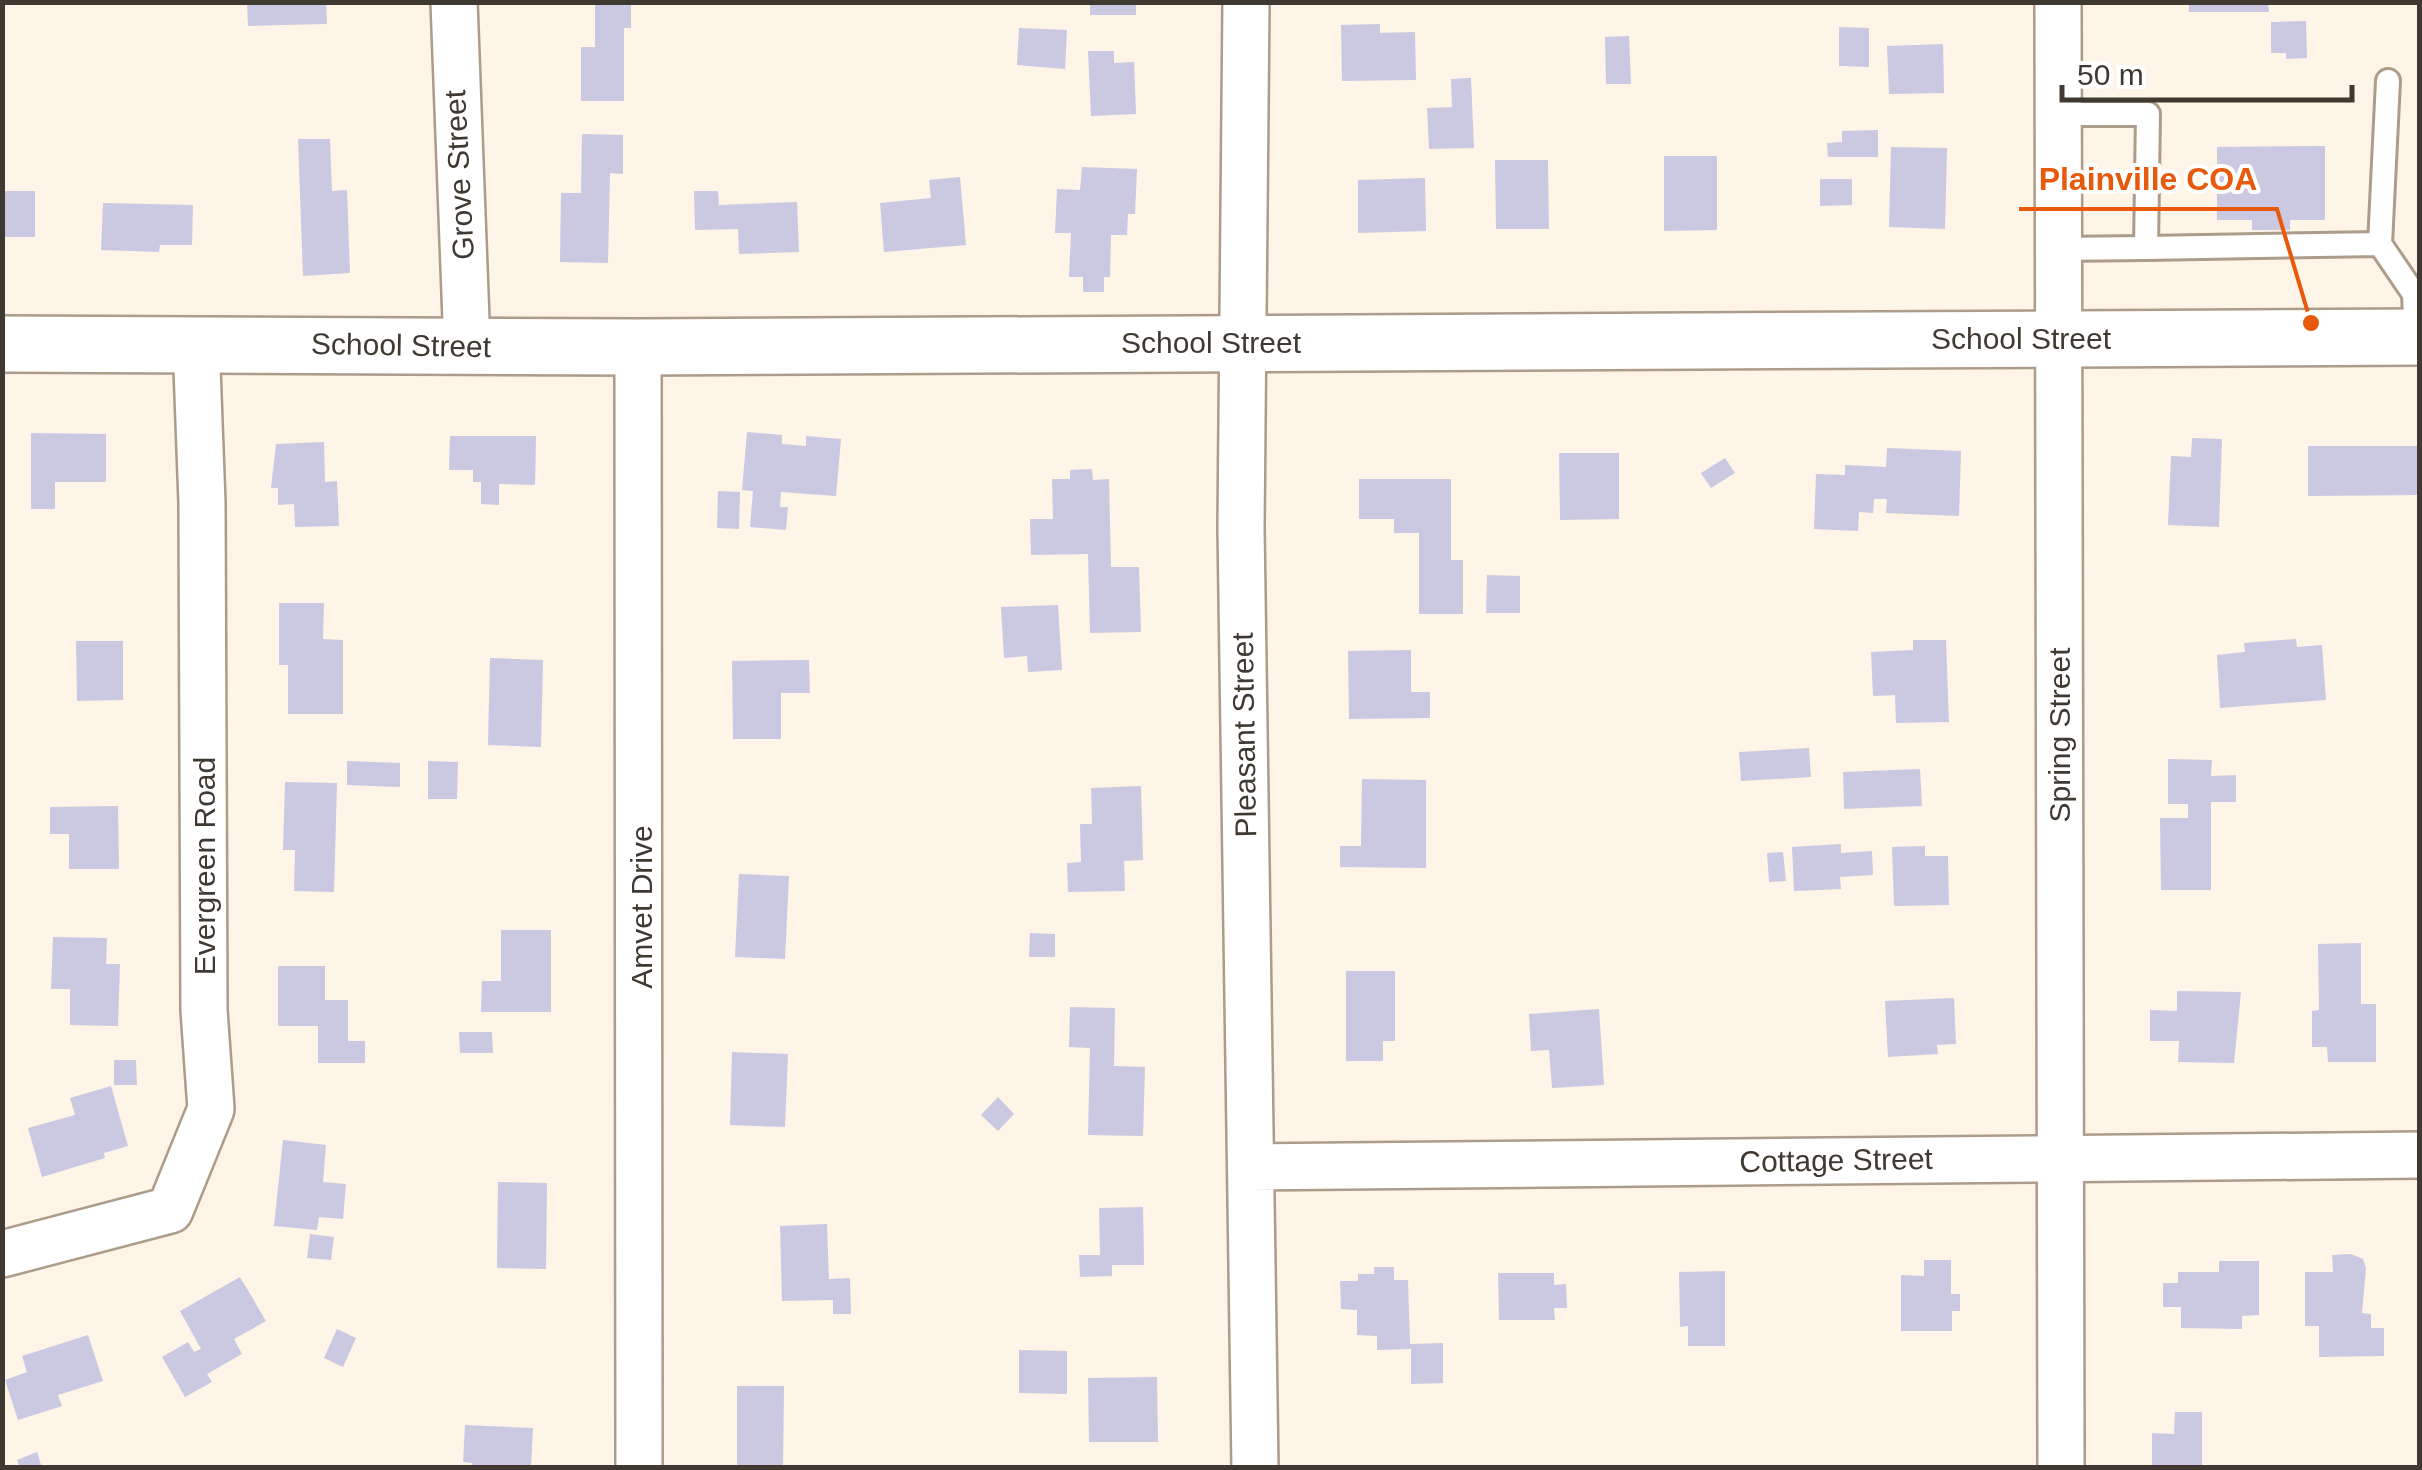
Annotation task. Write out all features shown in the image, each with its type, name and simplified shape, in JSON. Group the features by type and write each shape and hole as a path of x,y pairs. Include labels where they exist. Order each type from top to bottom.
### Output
{"street":[{"name":"Grove Street","path":"454,2 467,347"},
{"name":"Pleasant Street","path":"1246,2 1241,528 1255,1468"},
{"name":"Spring Street","path":"2058,2 2061,1468"},
{"name":"School Street","path":"2,344 196,341 467,347 2418,337"},
{"name":"Evergreen Road","path":"2,1254 170,1210 211,1109 204,1010 202,503 196,341"},
{"name":"Amvet Drive","path":"638,346 639,1468"},
{"name":"Cottage Street","path":"1252,1167 2420,1155"}],"lane":[{"path":"2388,81 2380,244 2414,294 2418,337"},
{"path":"2057,114 2148,114 2146,248"},
{"path":"2057,250 2380,244"}],"building":[{"path":"247,2 326,2 327,24 248,26"},
{"path":"1090,2 1136,2 1136,15 1090,15"},
{"path":"2189,2 2268,2 2269,12 2189,12"},
{"path":"595,5 631,5 631,28 624,28 624,101 581,101 581,47 595,47"},
{"path":"2306,21 2307,58 2286,59 2286,53 2271,53 2271,22"},
{"path":"1380,24 1380,33 1415,32 1416,80 1342,81 1341,25"},
{"path":"1839,27 1869,28 1869,67 1839,66"},
{"path":"1019,28 1067,30 1065,69 1017,65"},
{"path":"1629,36 1631,84 1606,84 1605,37"},
{"path":"1943,44 1944,93 1889,94 1887,46"},
{"path":"1088,51 1114,51 1114,63 1134,62 1136,114 1091,116"},
{"path":"1471,78 1474,148 1429,149 1427,108 1452,107 1451,79"},
{"path":"1878,130 1878,157 1828,157 1827,143 1842,142 1842,131"},
{"path":"582,134 623,135 623,174 610,173 608,263 560,262 561,193 581,193"},
{"path":"298,139 330,139 332,191 347,190 350,273 303,276"},
{"path":"2325,146 2325,220 2290,220 2290,230 2252,230 2252,220 2217,220 2217,147"},
{"path":"1891,147 1947,148 1945,229 1889,227"},
{"path":"1664,156 1717,156 1717,230 1664,231"},
{"path":"1495,160 1548,160 1549,229 1496,229"},
{"path":"1082,167 1137,169 1135,214 1128,214 1127,235 1111,235 1110,277 1104,277 1104,292 1083,292 1083,277 1069,277 1071,233 1055,233 1057,189 1080,190"},
{"path":"960,177 966,245 884,252 880,203 931,198 929,180"},
{"path":"1425,178 1426,231 1358,233 1358,180"},
{"path":"1820,179 1852,179 1852,205 1820,206"},
{"path":"2,191 35,191 35,237 2,237"},
{"path":"694,191 718,191 719,205 797,202 799,252 739,254 738,229 695,230"},
{"path":"103,203 193,205 192,245 160,245 159,252 101,250"},
{"path":"747,432 782,435 782,444 806,446 806,436 841,439 836,496 781,492 780,507 788,507 786,530 750,527 753,491 742,490"},
{"path":"31,433 106,434 106,482 55,482 55,509 31,509"},
{"path":"450,436 536,436 535,485 499,484 499,505 481,504 481,482 473,482 473,470 449,470"},
{"path":"2192,438 2222,439 2219,527 2168,525 2171,456 2191,457"},
{"path":"324,442 325,482 337,481 339,526 295,527 294,504 278,505 278,488 271,488 276,444"},
{"path":"2308,446 2420,446 2420,495 2308,496"},
{"path":"1887,448 1961,451 1959,516 1886,513 1887,499 1874,499 1873,513 1859,512 1858,531 1814,529 1816,474 1845,475 1845,465 1886,467"},
{"path":"1559,453 1619,453 1619,519 1560,520"},
{"path":"1725,458 1735,473 1711,488 1701,473"},
{"path":"1092,469 1093,480 1109,479 1111,567 1139,567 1141,632 1090,633 1088,554 1031,555 1030,519 1053,519 1052,479 1070,479 1070,470"},
{"path":"1359,479 1451,479 1451,560 1463,560 1463,614 1419,614 1419,533 1394,533 1394,519 1359,519"},
{"path":"718,491 740,492 739,529 717,528"},
{"path":"1487,575 1520,576 1520,613 1486,613"},
{"path":"279,603 324,603 323,639 343,640 343,714 288,714 288,665 279,665"},
{"path":"1058,605 1062,670 1028,672 1027,656 1004,658 1001,607"},
{"path":"2296,639 2297,647 2322,645 2326,700 2220,708 2217,655 2245,652 2244,643"},
{"path":"1913,640 1946,640 1949,722 1896,723 1895,695 1873,696 1871,652 1913,650"},
{"path":"76,641 123,641 123,700 77,701"},
{"path":"1411,650 1411,692 1430,692 1430,718 1349,719 1348,651"},
{"path":"490,658 543,660 541,747 488,745"},
{"path":"809,660 810,693 781,693 781,739 733,739 732,661"},
{"path":"1809,748 1811,777 1741,781 1739,752"},
{"path":"2168,759 2212,760 2211,776 2236,775 2236,802 2211,802 2211,890 2161,890 2160,818 2188,818 2188,804 2168,804"},
{"path":"347,761 400,763 400,787 347,785"},
{"path":"428,761 458,762 457,799 428,799"},
{"path":"1920,769 1922,806 1844,809 1843,772"},
{"path":"1362,779 1426,780 1426,868 1340,867 1340,846 1361,846"},
{"path":"285,782 337,783 334,892 294,891 295,850 283,850"},
{"path":"1141,786 1143,860 1124,861 1125,891 1068,892 1067,863 1081,862 1080,824 1092,824 1091,788"},
{"path":"118,806 119,869 69,869 69,834 50,834 50,807"},
{"path":"1841,844 1841,853 1872,851 1873,875 1840,877 1841,889 1794,891 1792,847"},
{"path":"1925,846 1925,856 1948,856 1949,905 1894,906 1892,847"},
{"path":"1783,852 1786,881 1769,882 1767,853"},
{"path":"739,874 789,876 785,959 735,957"},
{"path":"501,930 551,930 551,1012 481,1012 482,981 501,981"},
{"path":"1030,933 1055,934 1055,957 1029,957"},
{"path":"53,937 107,938 106,964 120,964 118,1026 70,1025 70,989 51,989"},
{"path":"2361,943 2361,1004 2376,1004 2376,1062 2328,1062 2327,1047 2312,1047 2312,1011 2319,1010 2318,944"},
{"path":"278,966 325,966 325,1000 348,1000 348,1041 365,1041 365,1063 318,1063 318,1026 278,1026"},
{"path":"1346,971 1395,971 1395,1041 1383,1041 1383,1061 1346,1061"},
{"path":"2177,991 2241,992 2234,1063 2178,1062 2179,1041 2150,1041 2150,1010 2177,1011"},
{"path":"1954,998 1956,1044 1937,1045 1938,1054 1888,1057 1885,1001"},
{"path":"1070,1007 1115,1008 1114,1066 1145,1067 1143,1136 1088,1135 1090,1048 1069,1047"},
{"path":"1599,1009 1604,1085 1552,1088 1549,1050 1531,1051 1529,1014"},
{"path":"459,1032 492,1032 493,1053 460,1053"},
{"path":"732,1052 788,1054 785,1127 730,1125"},
{"path":"114,1060 136,1060 137,1085 114,1085"},
{"path":"111,1086 128,1146 104,1153 105,1158 42,1177 28,1128 75,1115 70,1098"},
{"path":"998,1097 1014,1114 998,1131 981,1115"},
{"path":"283,1140 326,1145 323,1182 346,1184 343,1219 319,1217 317,1230 274,1226"},
{"path":"498,1182 547,1183 546,1269 497,1268"},
{"path":"1143,1207 1144,1265 1112,1265 1112,1276 1080,1277 1079,1255 1100,1255 1099,1208"},
{"path":"827,1224 829,1279 850,1278 851,1314 833,1314 833,1300 782,1301 780,1226"},
{"path":"310,1234 334,1237 331,1260 307,1258"},
{"path":"2351,1254 2363,1259 2366,1268 2362,1313 2371,1314 2371,1328 2384,1328 2384,1356 2319,1357 2319,1326 2305,1326 2305,1272 2333,1272 2332,1255"},
{"path":"1924,1260 1951,1260 1951,1294 1960,1294 1960,1311 1952,1311 1952,1331 1901,1331 1901,1275 1924,1276"},
{"path":"2219,1261 2259,1261 2259,1315 2242,1316 2242,1329 2181,1328 2181,1307 2163,1307 2163,1283 2178,1283 2178,1272 2219,1272"},
{"path":"1374,1267 1394,1267 1394,1280 1408,1280 1410,1344 1443,1343 1443,1383 1411,1384 1411,1349 1377,1350 1377,1336 1357,1335 1357,1310 1341,1309 1340,1281 1358,1281 1358,1274 1374,1274"},
{"path":"1725,1271 1725,1346 1688,1346 1688,1326 1680,1327 1679,1272"},
{"path":"1498,1273 1554,1273 1554,1285 1566,1284 1567,1308 1554,1308 1555,1320 1499,1320"},
{"path":"240,1277 266,1321 234,1339 242,1354 207,1374 212,1382 185,1397 162,1357 188,1342 194,1352 201,1349 180,1311"},
{"path":"337,1329 356,1338 343,1367 324,1358"},
{"path":"88,1335 103,1381 58,1395 62,1406 18,1420 5,1380 27,1372 22,1356"},
{"path":"1019,1350 1067,1351 1067,1394 1019,1393"},
{"path":"1157,1377 1158,1442 1089,1442 1088,1378"},
{"path":"737,1386 784,1386 783,1468 737,1468"},
{"path":"2175,1412 2202,1412 2202,1468 2152,1468 2152,1433 2174,1434"},
{"path":"465,1425 533,1428 531,1468 472,1468 472,1463 463,1462"},
{"path":"37,1452 42,1468 20,1468 17,1460"}],"place":[{"name":"Plainville COA","path":"2311,323"}]}
